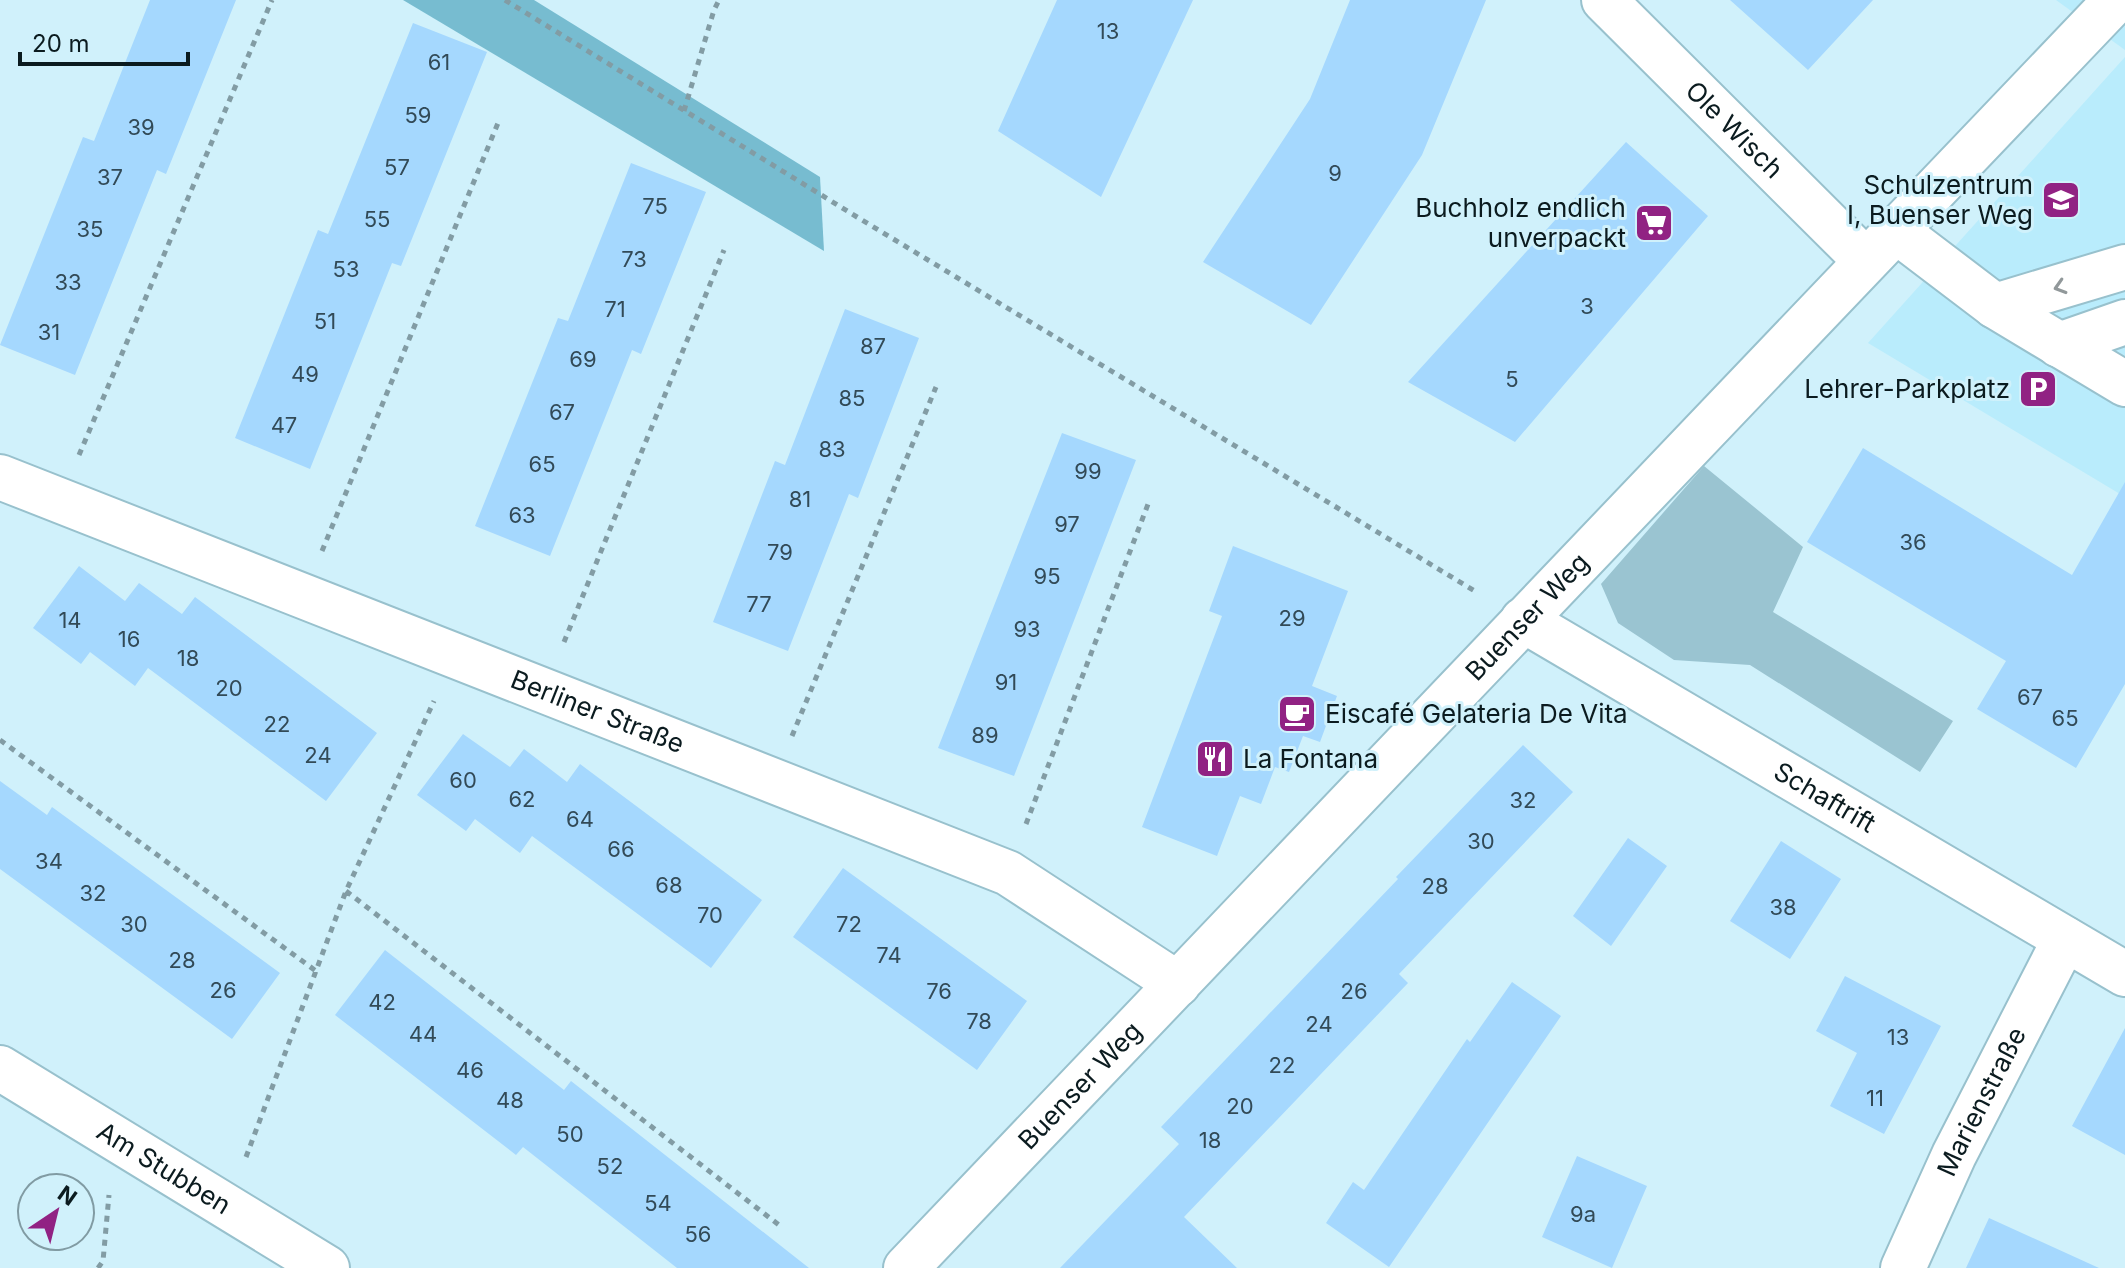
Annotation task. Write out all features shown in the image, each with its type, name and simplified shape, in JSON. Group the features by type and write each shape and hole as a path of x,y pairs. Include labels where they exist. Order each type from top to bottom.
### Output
{"street":[{"name":"Ole Wisch","path":"1604,0 1880,246 1995,306 2125,384"},
{"name":"Buenser Weg","path":"906,1268 2116,0"},
{"path":"1995,306 2125,267"},
{"path":"2059,345 2125,322"},
{"name":"Berliner Straße","path":"0,477 1008,873 1178,984"},
{"name":"Schaftrift","path":"1523,620 2125,974"},
{"name":"Marienstraße","path":"1903,1268 1954,1155 2065,939"},
{"name":"Am Stubben","path":"0,1068 327,1268"}],"path":[{"path":"60,500 272,0"},
{"path":"505,0 1523,620"},
{"path":"684,111 719,0"},
{"path":"304,596 498,123"},
{"path":"544,691 724,250"},
{"path":"773,781 936,387"},
{"path":"1008,873 1150,499"},
{"path":"227,1207 346,891 456,656"},
{"path":"0,740 316,971"},
{"path":"346,891 779,1225"},
{"path":"98,1268 103,1261 114,1138"}],"shaded area":[{"path":"403,0 534,0 820,177 824,251"},
{"path":"2056,0 2125,0 2125,50"},
{"name":"Schulzentrum I, Buenser Weg","path":"2125,57 2125,497 1868,343"},
{"path":"1704,466 1803,547 1773,612 1953,721 1920,772 1750,665 1674,660 1618,623 1601,584"}],"building":[{"path":"150,0 236,0 166,174 157,170 75,375 0,345 83,137 94,141"},
{"path":"1057,0 1193,0 1101,197 998,131"},
{"path":"1350,0 1486,0 1422,155 1311,325 1203,262 1310,99"},
{"path":"1730,0 1873,0 1808,70"},
{"path":"413,23 487,52 401,266 392,263 310,469 235,438 318,230 328,234"},
{"path":"1626,142 1708,216 1515,442 1408,382"},
{"path":"631,163 706,192 641,354 632,350 550,556 475,526 558,318 568,321"},
{"path":"845,309 919,338 858,498 849,494 788,651 713,622 775,461 785,465"},
{"path":"1062,433 1136,460 1014,776 938,748"},
{"path":"1863,448 2072,575 2125,482 2125,684 2076,768 1977,709 2006,661 1807,542"},
{"path":"1233,546 1348,591 1312,686 1337,696 1320,742 1303,736 1289,772 1275,767 1261,804 1240,796 1217,856 1142,827 1222,616 1209,611"},
{"path":"79,566 125,601 139,583 182,614 195,597 377,733 326,801 148,668 135,686 90,652 81,664 33,628"},
{"path":"463,734 510,767 524,749 567,782 580,764 762,900 711,968 532,836 520,853 475,819 466,831 417,795"},
{"path":"1523,745 1573,792 1399,974 1408,983 1184,1217 1237,1268 1060,1268 1179,1144 1161,1127"},
{"path":"0,781 47,815 52,807 280,973 232,1039 0,869"},
{"path":"1628,838 1667,866 1611,946 1573,916"},
{"path":"1781,841 1841,879 1790,959 1730,921"},
{"path":"843,868 1027,1001 977,1070 793,937"},
{"path":"385,950 564,1090 571,1081 809,1268 677,1268 523,1147 516,1155 335,1015"},
{"path":"1845,976 1941,1026 1884,1134 1830,1106 1857,1053 1816,1031"},
{"path":"1512,982 1561,1016 1389,1267 1326,1223 1353,1182 1364,1190 1467,1039 1470,1042"},
{"path":"2125,1028 2125,1155 2072,1126"},
{"path":"1577,1156 1647,1186 1612,1268 1542,1237"},
{"path":"1989,1218 2099,1268 1966,1268"}],"place":[{"name":"Schulzentrum I, Buenser Weg","path":"2061,200"},
{"name":"Buchholz endlich unverpackt","path":"1654,223"},
{"name":"Lehrer-Parkplatz","path":"2038,389"},
{"name":"Eiscafé Gelateria De Vita","path":"1297,714"},
{"name":"La Fontana","path":"1215,759"}]}
